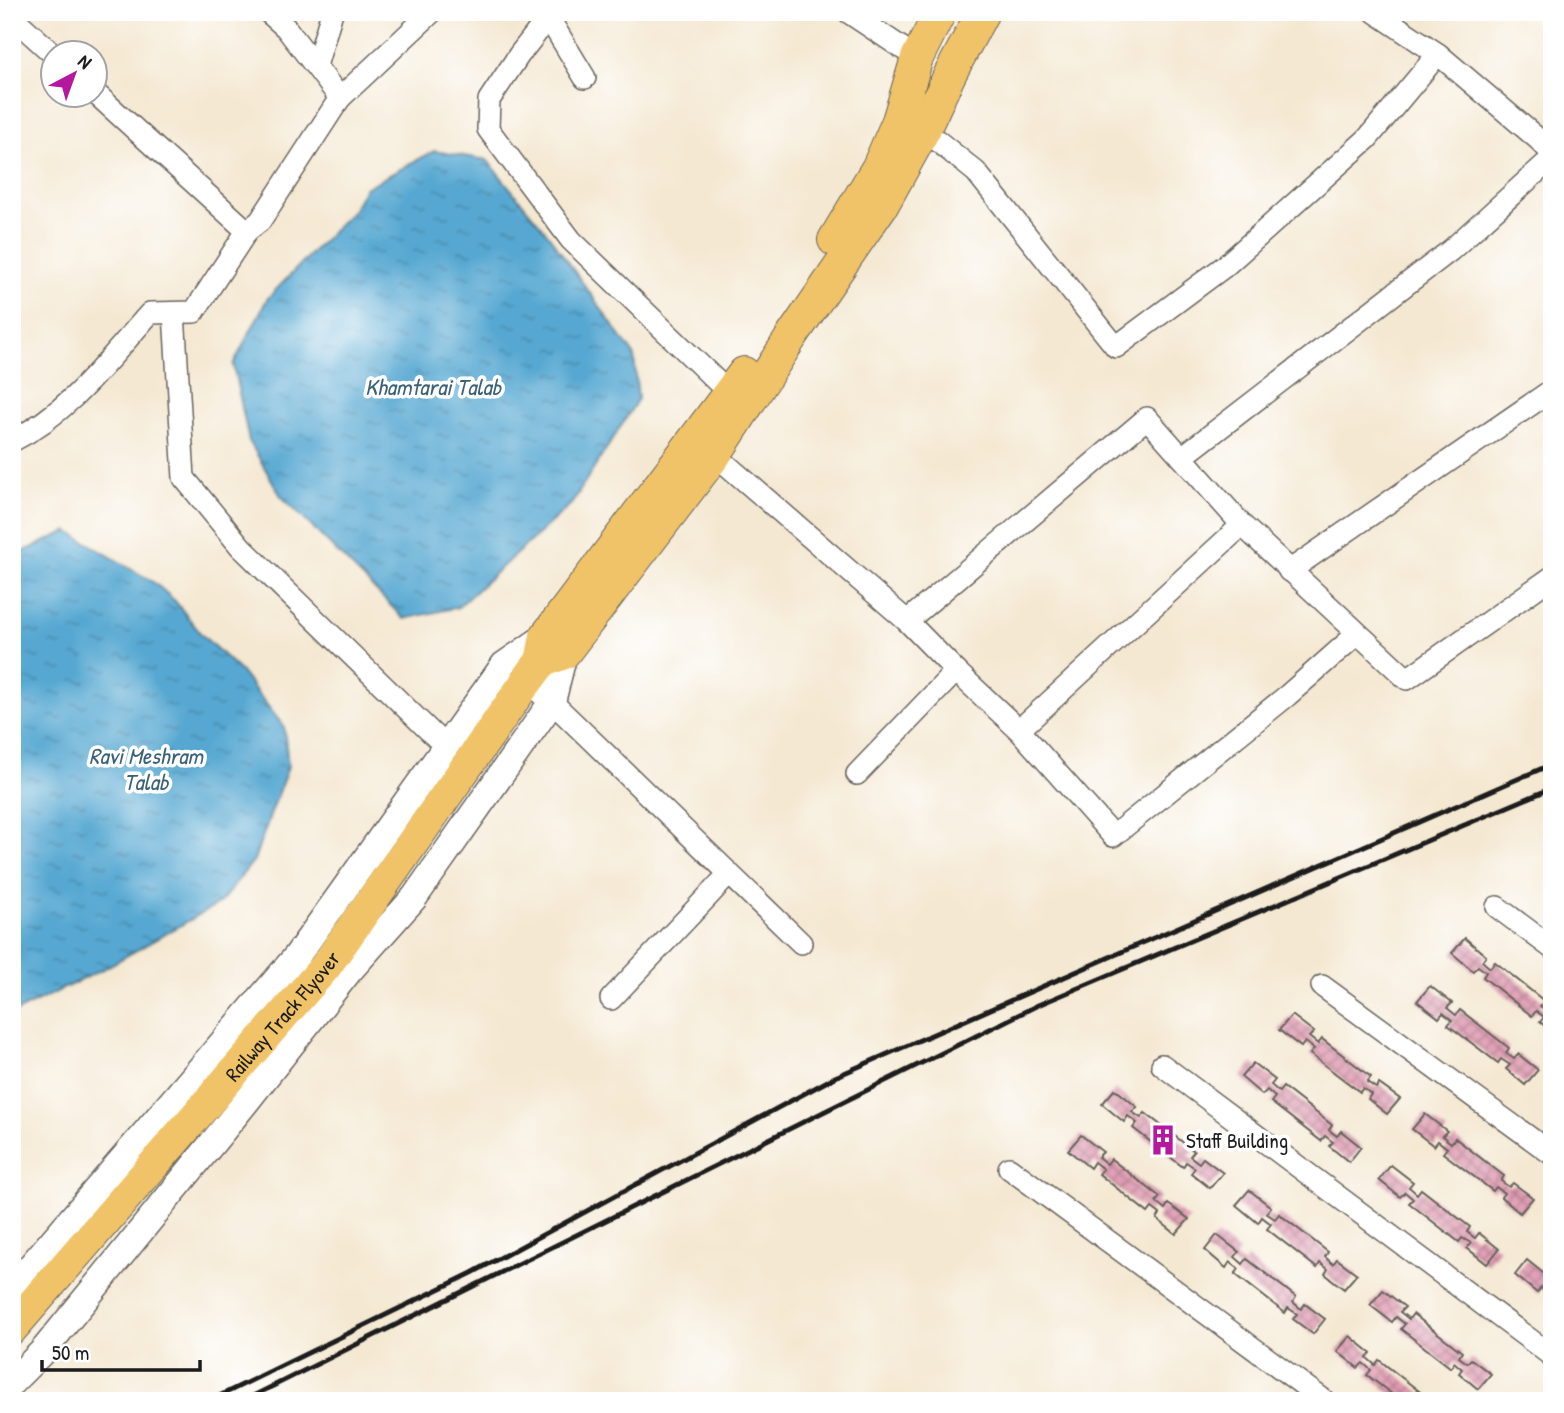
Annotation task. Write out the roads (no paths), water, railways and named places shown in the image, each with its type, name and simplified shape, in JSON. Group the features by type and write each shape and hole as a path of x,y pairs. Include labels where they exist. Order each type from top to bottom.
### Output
{"main road":[{"path":"705,446 792,336 883,204 911,126 917,58 940,12"},
{"path":"705,446 730,394 830,247 878,167 950,74 983,12"},
{"name":"Railway Track Flyover","path":"12,1328 325,967 536,660 705,446"}],"street":[{"path":"268,12 286,28 341,98"},
{"path":"316,66 332,12"},
{"path":"12,441 39,428 72,401 150,313 194,312 247,231 260,221 341,98 432,12"},
{"path":"848,12 917,58"},
{"path":"1375,12 1438,54 1547,139"},
{"path":"585,78 546,15 489,100 488,129 571,240 730,394"},
{"path":"17,21 38,40"},
{"path":"911,126 976,172 1116,346 1224,265 1367,139 1438,54"},
{"path":"108,105 247,231"},
{"path":"1182,457 1451,250 1552,158"},
{"path":"174,313 184,478 241,547 446,747"},
{"path":"1289,571 1552,390"},
{"path":"907,621 1147,418 1242,525 1407,680 1552,577"},
{"path":"705,446 907,621 1019,730 1112,836 1288,695 1357,634"},
{"path":"1019,730 1242,525"},
{"path":"15,1277 296,957 446,747 536,660"},
{"path":"536,660 552,702 801,943"},
{"path":"536,660 552,702"},
{"path":"857,774 956,671"},
{"path":"12,1382 51,1340 349,971 414,898 552,702"},
{"path":"611,999 728,875"},
{"path":"1497,907 1552,948"},
{"path":"1322,986 1552,1154"},
{"path":"1162,1065 1552,1356"},
{"path":"1009,1168 1325,1401"}],"water":[{"name":"Khamtarai Talab","path":"434,151 487,160 548,234 634,355 638,399 572,503 458,607 404,619 281,496 249,441 233,365 267,299 353,210 365,188"},
{"name":"Ravi Meshram Talab","path":"68,531 156,584 175,601 202,635 240,671 284,727 288,766 254,860 220,903 103,969 12,1014 12,557"}],"railway":[{"path":"209,1401 472,1273 835,1077 1552,764"},
{"path":"243,1401 1038,1005 1552,788"}],"place":[{"name":"Staff Building","path":"1163,1140"}]}
